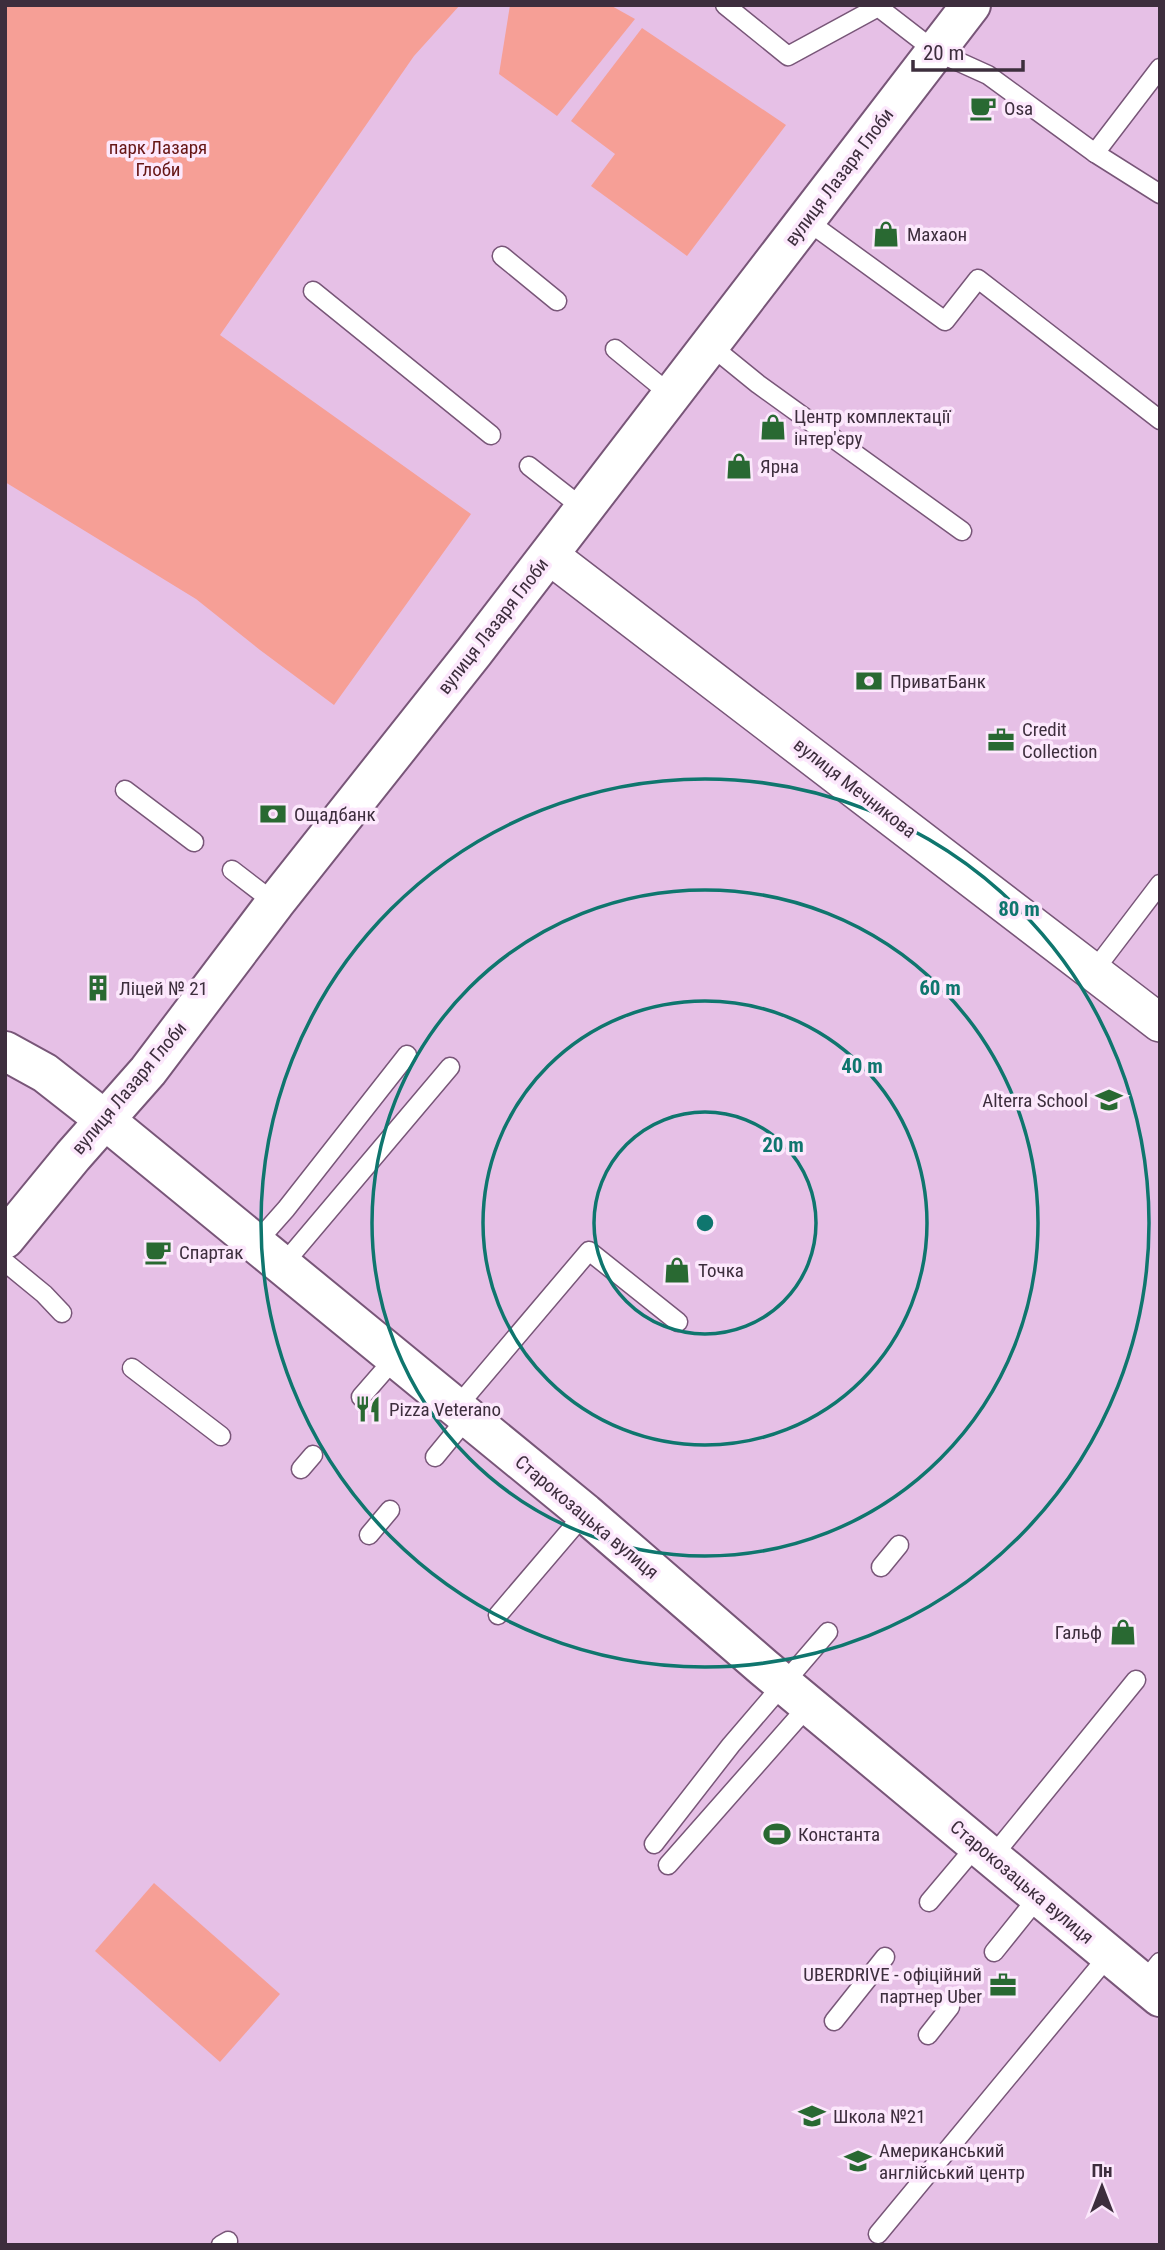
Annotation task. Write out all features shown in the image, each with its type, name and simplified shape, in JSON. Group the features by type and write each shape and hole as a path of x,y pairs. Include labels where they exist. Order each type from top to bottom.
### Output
{"main road":[{"name":"вулиця Лазаря Глоби","path":"5,1239 148,1071 275,902 549,555 971,5"},
{"name":"Старокозацька вулиця","path":"5,1051 45,1073 105,1120 585,1513 796,1694 1109,1955 1154,1981"}],"street":[{"name":"вулиця Мечникова","path":"549,555 1160,1023"}],"lane":[{"path":"725,5 788,55 877,7 935,51 988,75 1095,153 1160,194"},
{"path":"1095,153 1160,68"},
{"path":"806,220 945,321 978,279 1160,420"},
{"path":"502,256 557,301"},
{"path":"313,291 491,435"},
{"path":"710,345 758,384 962,531"},
{"path":"615,349 671,396"},
{"path":"529,466 584,509"},
{"path":"125,790 194,842"},
{"path":"232,870 275,902"},
{"path":"1093,972 1160,884"},
{"path":"268,1255 286,1209 407,1055"},
{"path":"268,1255 450,1067"},
{"path":"435,1457 462,1413 589,1251 678,1322"},
{"path":"5,1262 44,1294 62,1313"},
{"path":"361,1397 395,1358"},
{"path":"132,1368 221,1436"},
{"path":"301,1469 313,1455"},
{"path":"369,1535 390,1510"},
{"path":"498,1615 585,1513"},
{"path":"881,1567 899,1545"},
{"path":"668,1865 796,1694 828,1632"},
{"path":"929,1902 985,1851 1136,1680"},
{"path":"653,1844 731,1745 796,1694"},
{"path":"994,1952 1039,1896"},
{"path":"878,2234 1109,1955"},
{"path":"834,2021 885,1957"},
{"path":"928,2035 950,2007"}],"green space":[{"name":"парк Лазаря Глоби","path":"5,5 460,5 414,56 220,335 471,514 334,705 196,599 5,482"},
{"path":"510,5 610,5 635,19 557,116 499,74"},
{"path":"642,28 786,125 687,256 591,186 615,154 571,121"},
{"path":"154,1883 280,1994 220,2062 95,1951"}],"place":[{"name":"Osa","path":"983,108"},
{"name":"Махаон","path":"886,234"},
{"name":"Центр комплектації інтер'єру","path":"773,427"},
{"name":"Ярна","path":"739,466"},
{"name":"ПриватБанк","path":"869,681"},
{"name":"Credit Collection","path":"1001,740"},
{"name":"Ощадбанк","path":"273,814"},
{"name":"Ліцей № 21","path":"98,988"},
{"name":"Alterra School","path":"1109,1100"},
{"name":"Спартак","path":"158,1252"},
{"name":"Точка","path":"677,1270"},
{"name":"Pizza Veterano","path":"368,1409"},
{"name":"Гальф","path":"1123,1632"},
{"name":"Константа","path":"777,1834"},
{"name":"UBERDRIVE - офіційний партнер Uber","path":"1003,1985"},
{"name":"Школа №21","path":"812,2116"},
{"name":"Американський англійський центр","path":"858,2161"}]}
